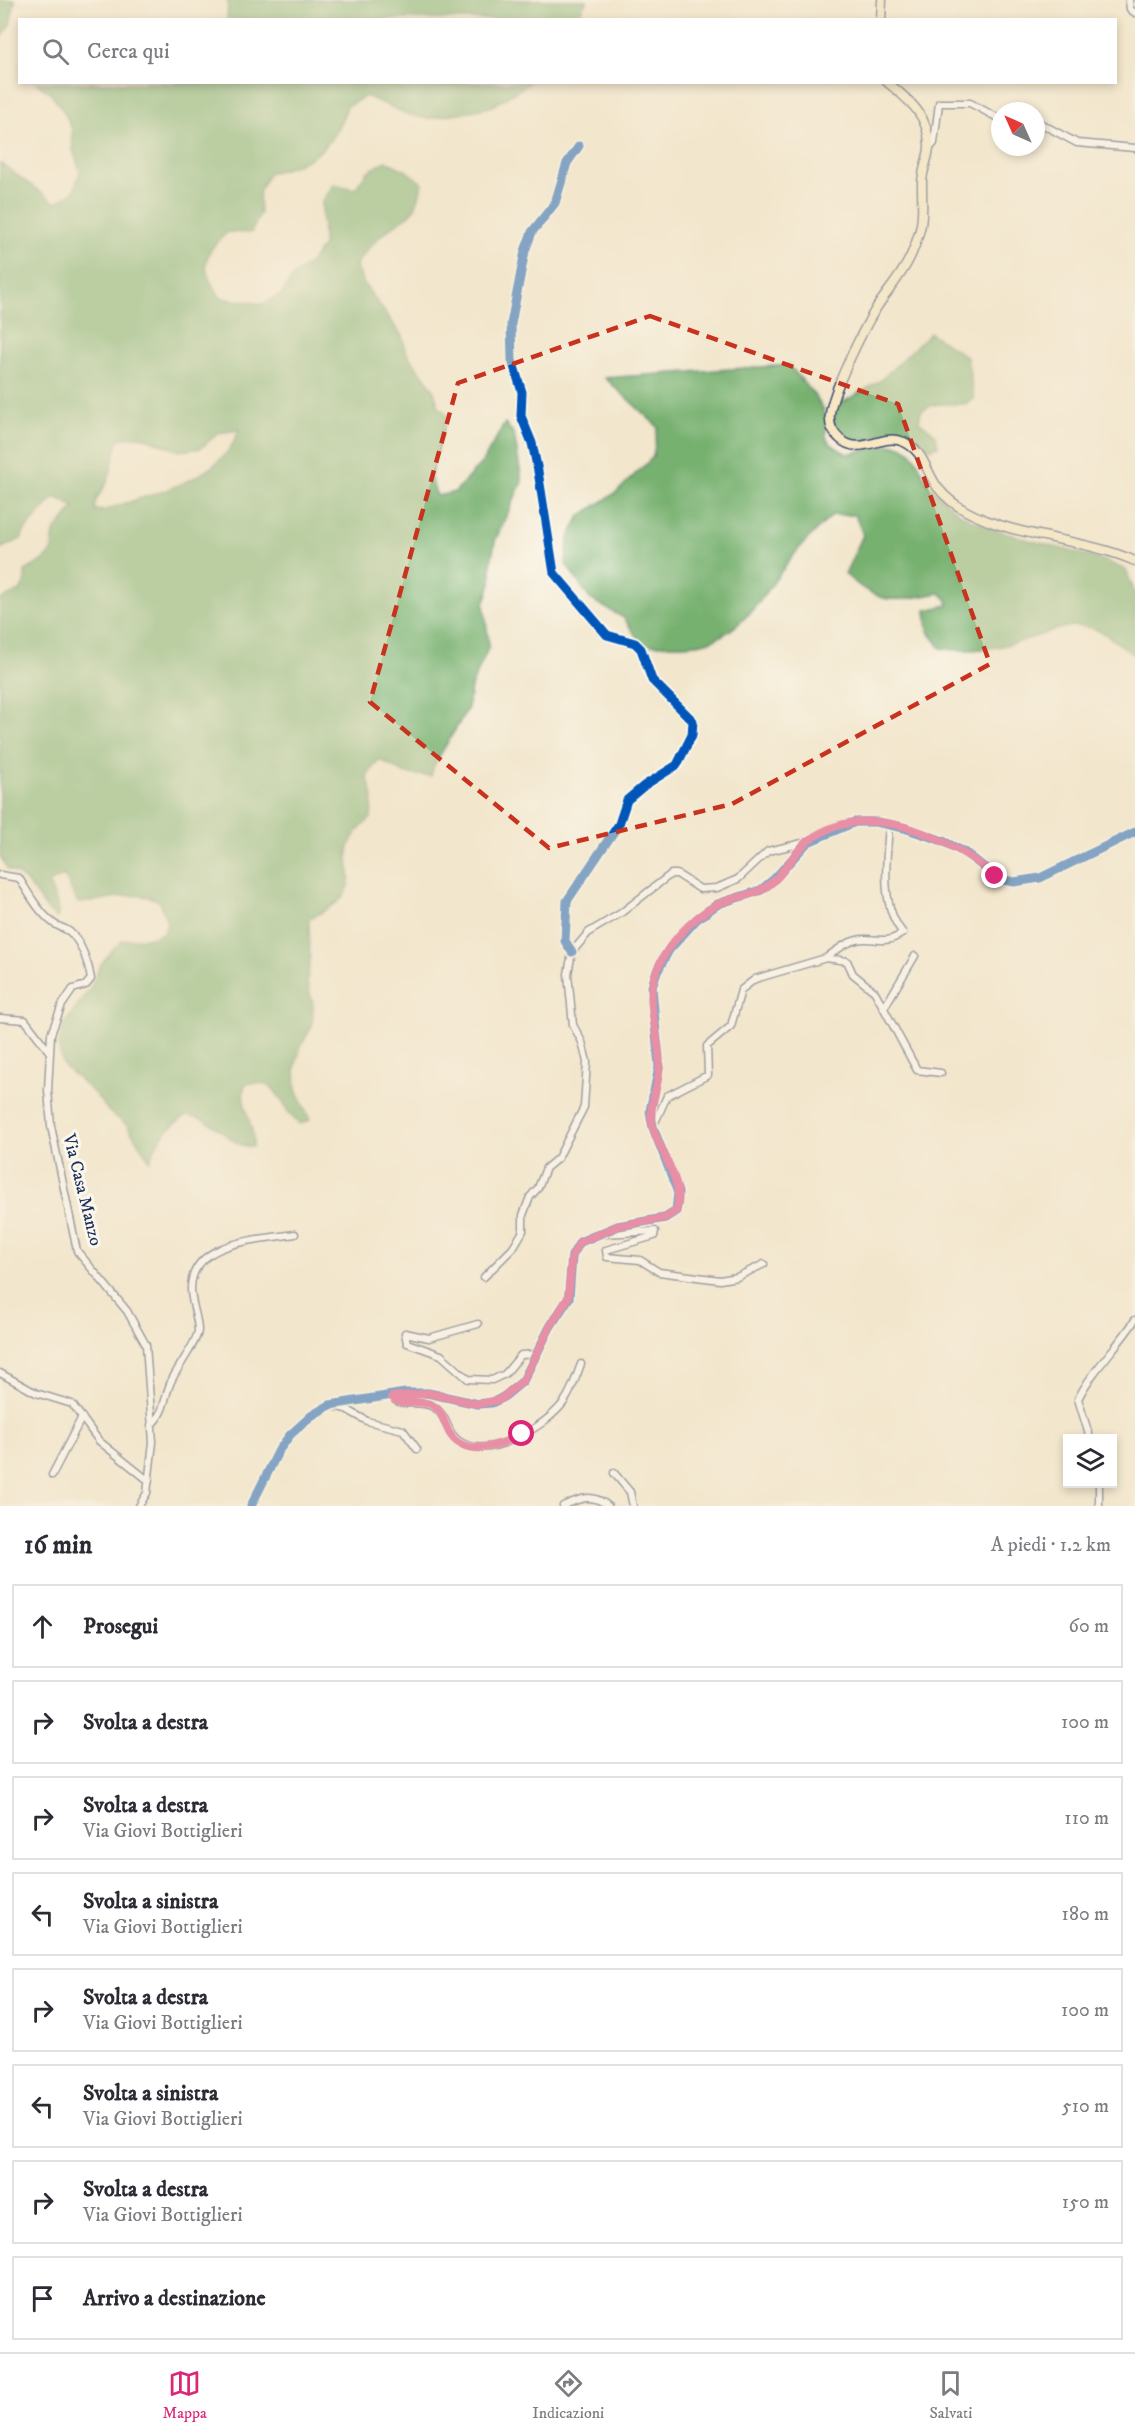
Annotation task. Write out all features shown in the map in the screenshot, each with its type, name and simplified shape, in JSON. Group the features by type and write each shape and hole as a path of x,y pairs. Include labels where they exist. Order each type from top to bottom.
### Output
{"street":[{"path":"881,18 882,0"},
{"path":"1129,0 1130,9 1135,13"},
{"path":"890,84 911,100 919,111 929,149 922,183 924,219 907,264 874,312 847,370 830,411 834,432 845,443 857,447 885,441 905,442 922,458 932,478 947,497 974,514 1018,530 1111,551 1135,561"},
{"path":"929,149 934,143 939,103 970,103 991,114"},
{"path":"1045,126 1077,143 1135,148"},
{"path":"572,952 565,941 567,901 619,824 627,800 645,785 678,765 692,735 693,722 652,680 641,649 635,643 607,635 555,573 538,471 521,416 522,392 512,360 511,324 525,252 532,232 555,203 567,164 579,147"},
{"path":"484,1277 513,1248 524,1231 523,1215 530,1197 538,1188 546,1168 558,1158 584,1107 587,1062 582,1042 573,1025 568,974 572,952 589,932 621,913 671,874 681,875 700,890 717,888 738,879 768,852 808,842 855,822 890,825 948,843 975,859 999,879 1021,882 1040,878 1135,832"},
{"path":"653,1127 667,1096 708,1075 707,1046 731,1026 741,990 755,979 826,958 844,944 865,939 881,942 903,933 897,926 890,907 886,865 890,825"},
{"path":"251,1506 279,1450 290,1435 306,1420 330,1405 428,1393 478,1404 492,1402 505,1396 523,1381 568,1298 570,1267 576,1248 591,1235 618,1226 665,1218 676,1211 678,1193 653,1127 650,1111 659,1067 652,992 662,961 685,929 702,915 718,904 768,885 808,842"},
{"name":"Via Casa Manzo","path":"0,876 19,878 34,903 54,924 70,933 81,950 90,971 91,980 86,985 74,989 62,1005 51,1034 49,1050 51,1126 77,1251 128,1311 146,1345 153,1442 148,1481 144,1499 139,1506"},
{"path":"884,1008 915,956"},
{"path":"826,958 847,961 853,974 875,992 917,1070 941,1073"},
{"path":"0,1018 25,1020 49,1050"},
{"path":"591,1235 654,1230 654,1236 606,1250 607,1257 640,1260 659,1272 720,1280 737,1277 764,1264"},
{"name":"Via Casa Manzo","path":"151,1425 159,1417 170,1384 198,1333 191,1288 196,1266 206,1256 224,1247 295,1234"},
{"path":"1089,1434 1078,1399 1091,1375 1102,1366 1135,1320"},
{"path":"478,1324 429,1338 405,1333 407,1343 441,1355 468,1379 492,1380 505,1374 521,1355 536,1354"},
{"path":"392,1397 402,1403 423,1402 433,1406 442,1413 452,1437 468,1446 488,1447 513,1440 558,1408 568,1395 582,1364"},
{"path":"0,1373 36,1393 68,1401 99,1441 148,1481"},
{"path":"330,1405 346,1409 368,1421 403,1430 417,1449"},
{"path":"52,1475 82,1417"},
{"path":"614,1473 630,1492 633,1506"},
{"path":"1099,1488 1099,1506"},
{"path":"563,1506 591,1497 608,1506"}],"highlighted area":[{"path":"650,316 898,404 990,664 732,804 549,848 370,702 458,383"}],"green space":[{"path":"0,0 15,0 10,25 0,40"},
{"path":"228,0 587,0 577,18 227,18"},
{"path":"37,84 527,84 491,107 427,119 407,114 366,96 347,106 335,133 319,152 297,165 269,173 259,192 260,214 251,233 228,232 212,248 208,256 206,263 209,279 221,298 263,304 282,294 293,276 310,263 323,245 322,202 334,184 355,189 367,172 386,161 405,170 422,183 414,209 376,240 356,265 364,284 402,336 407,354 433,388 439,407 447,415 430,477 437,496 455,492 483,461 505,423 514,434 522,482 495,541 491,562 491,583 484,604 489,646 471,687 468,708 434,765 431,776 406,774 379,759 367,776 373,796 371,818 356,833 349,847 347,890 337,903 309,919 310,962 307,983 313,1004 312,1026 301,1046 295,1067 296,1090 310,1120 300,1124 293,1118 279,1096 266,1085 245,1084 243,1092 252,1131 253,1147 235,1142 206,1121 186,1116 163,1135 150,1161 127,1125 109,1112 95,1094 63,1065 58,1044 65,1023 90,988 101,964 114,948 123,940 155,937 164,932 167,922 160,902 130,895 78,903 64,875 49,883 59,910 57,918 44,906 23,879 8,870 0,856 0,600 20,591 25,582 25,571 51,553 54,532 74,507 55,497 25,530 21,539 0,549 0,163 56,203 74,191 80,171 73,150 72,129 63,110 50,93","holes":["239,430 230,448 217,462 182,484 103,511 95,510 96,500 108,481 119,439 140,436 180,451 201,448 218,433"]},
{"path":"930,333 967,357 974,399 964,404 936,404 921,411 919,421 936,435 938,446 930,449 902,432 855,442 847,439 836,427 835,407 880,381"},
{"path":"789,365 822,406 826,420 827,439 836,448 847,454 882,446 901,446 914,456 925,478 938,495 968,518 1005,533 1106,561 1126,570 1135,594 1135,655 1100,631 1079,626 1057,629 996,647 973,650 941,648 928,631 926,610 948,605 947,600 940,593 900,599 879,597 858,585 845,574 863,535 855,515 833,515 791,558 764,596 743,620 717,638 695,644 642,645 624,618 590,599 566,564 568,540 580,516 617,492 653,457 658,427 605,378"}],"cycle path":[{"path":"572,952 565,941 567,901 619,824 627,800 645,785 677,765 692,735 693,721 652,680 641,649 635,643 607,635 554,573 538,471 532,443 521,416 522,392 512,360 511,324 525,251 532,232 555,203 567,163 579,146"},
{"path":"251,1506 279,1450 290,1435 311,1416 330,1405 405,1393 428,1393 478,1404 492,1403 505,1396 523,1381 550,1327 569,1298 572,1256 580,1242 618,1226 665,1218 676,1211 678,1193 653,1127 650,1111 659,1067 652,987 669,950 697,919 718,904 761,890 808,842 855,822 876,822 904,828 943,841 966,853 999,879 1014,882 1040,878 1135,832"}],"route":[{"path":"522,1434 500,1445 479,1448 468,1446 452,1437 442,1413 433,1406 423,1402 402,1403 392,1397 428,1393 478,1404 499,1400 523,1381 550,1327 568,1298 572,1256 580,1242 591,1235 618,1226 665,1218 678,1208 678,1193 653,1127 650,1111 659,1073 652,987 662,961 685,929 718,904 761,890 781,872 800,849 816,836 855,822 876,822 918,831 966,853 995,876"}]}
